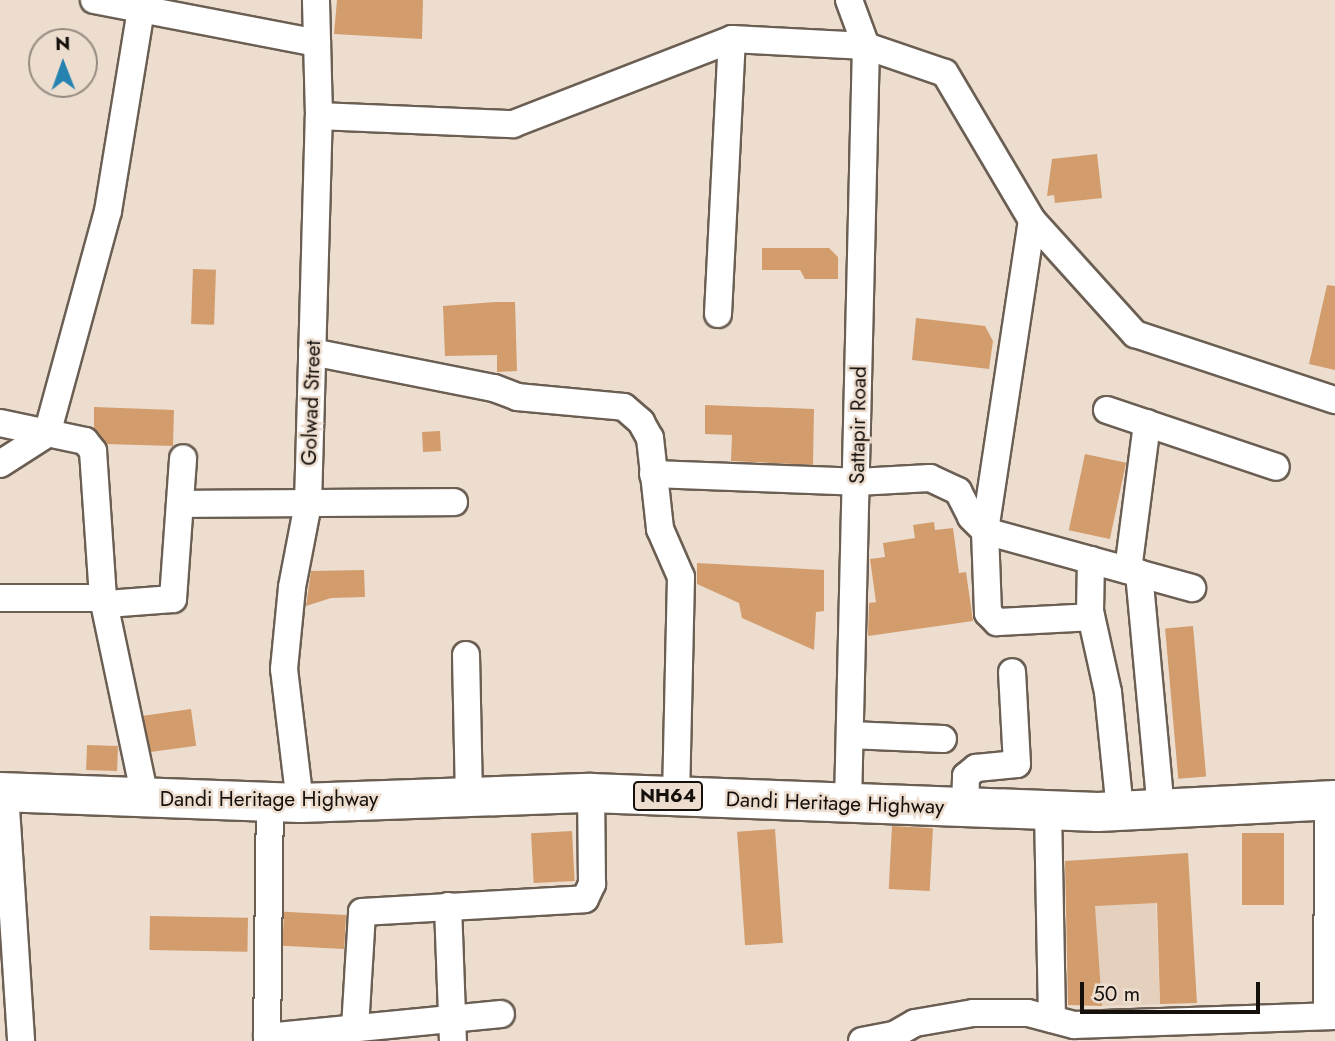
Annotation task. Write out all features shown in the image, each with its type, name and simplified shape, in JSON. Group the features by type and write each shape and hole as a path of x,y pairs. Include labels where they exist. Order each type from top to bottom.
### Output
{"highway":[{"name":"Dandi Heritage Highway","path":"3,792 285,802 591,793 1048,810 1160,809 1331,800"}],"street":[{"path":"94,0 317,43"},
{"name":"Golwad Street","path":"267,1039 285,802 284,668 292,587 308,505 319,116 316,0"},
{"path":"849,0 866,46"},
{"path":"0,464 47,434 108,211 141,9"},
{"path":"718,314 732,39"},
{"path":"319,116 513,124 732,39 866,46 945,73 1032,219 1135,334 1335,400"},
{"name":"Sattapir Road","path":"848,803 866,46"},
{"path":"1032,219 985,531 991,619 1091,617"},
{"path":"312,352 494,388 517,397 624,407 641,422 650,438 660,529 681,577 676,796"},
{"path":"1107,410 1276,467"},
{"path":"0,423 85,441 93,451 105,601 145,798"},
{"path":"1147,423 1134,572 1160,809"},
{"path":"0,598 105,601 173,599 183,458"},
{"path":"653,474 857,482 930,478 945,481 958,491 971,517 985,531 1192,588"},
{"path":"180,504 454,502"},
{"path":"1091,560 1091,617 1108,692 1120,810"},
{"path":"466,655 469,796"},
{"path":"965,807 966,776 976,768 1017,764 1012,672"},
{"path":"850,735 943,739"},
{"path":"3,792 21,1041"},
{"path":"355,1028 362,912 584,899 592,884 591,793"},
{"path":"1063,1022 1331,1016 1331,800"},
{"path":"1048,810 1063,1022"},
{"path":"448,906 453,1030"},
{"path":"862,1041 894,1038 915,1023 974,1013 1028,1013 1063,1022 1098,1041"},
{"path":"267,1039 355,1028 453,1030 501,1014"}],"shaded area":[{"path":"1156,903 1160,1004 1099,1006 1095,905"}],"building":[{"path":"337,0 423,0 422,39 334,34"},
{"path":"1097,154 1102,198 1055,203 1054,195 1047,196 1052,159"},
{"path":"762,248 829,248 838,257 838,279 805,279 800,270 762,270"},
{"path":"193,269 216,270 214,325 191,324"},
{"path":"1327,285 1335,286 1335,370 1309,364"},
{"path":"515,302 517,371 497,372 497,355 445,356 443,306"},
{"path":"916,318 985,326 993,341 989,369 912,360"},
{"path":"705,405 814,409 813,465 731,461 732,435 705,434"},
{"path":"94,407 174,410 173,446 106,444 94,429"},
{"path":"440,431 441,451 423,452 422,432"},
{"path":"1085,454 1126,463 1110,539 1069,530"},
{"path":"934,522 935,530 953,528 959,573 966,572 973,621 868,636 869,603 876,602 870,559 885,557 883,543 915,538 913,525"},
{"path":"697,563 824,570 824,611 816,612 814,650 742,618 739,603 697,584"},
{"path":"364,570 365,597 331,598 306,606 311,571"},
{"path":"1193,626 1206,776 1178,779 1165,628"},
{"path":"191,709 196,746 149,752 143,716"},
{"path":"87,745 118,746 117,771 86,770"},
{"path":"892,826 933,828 930,891 889,889"},
{"path":"775,829 783,943 745,945 737,832"},
{"path":"572,831 575,881 534,883 531,833"},
{"path":"1242,833 1284,833 1284,905 1242,905"},
{"path":"1188,853 1197,1003 1160,1004 1157,903 1095,906 1102,1006 1068,1005 1065,861"},
{"path":"284,912 346,915 344,949 282,946"},
{"path":"150,916 248,918 247,952 149,950"}]}
